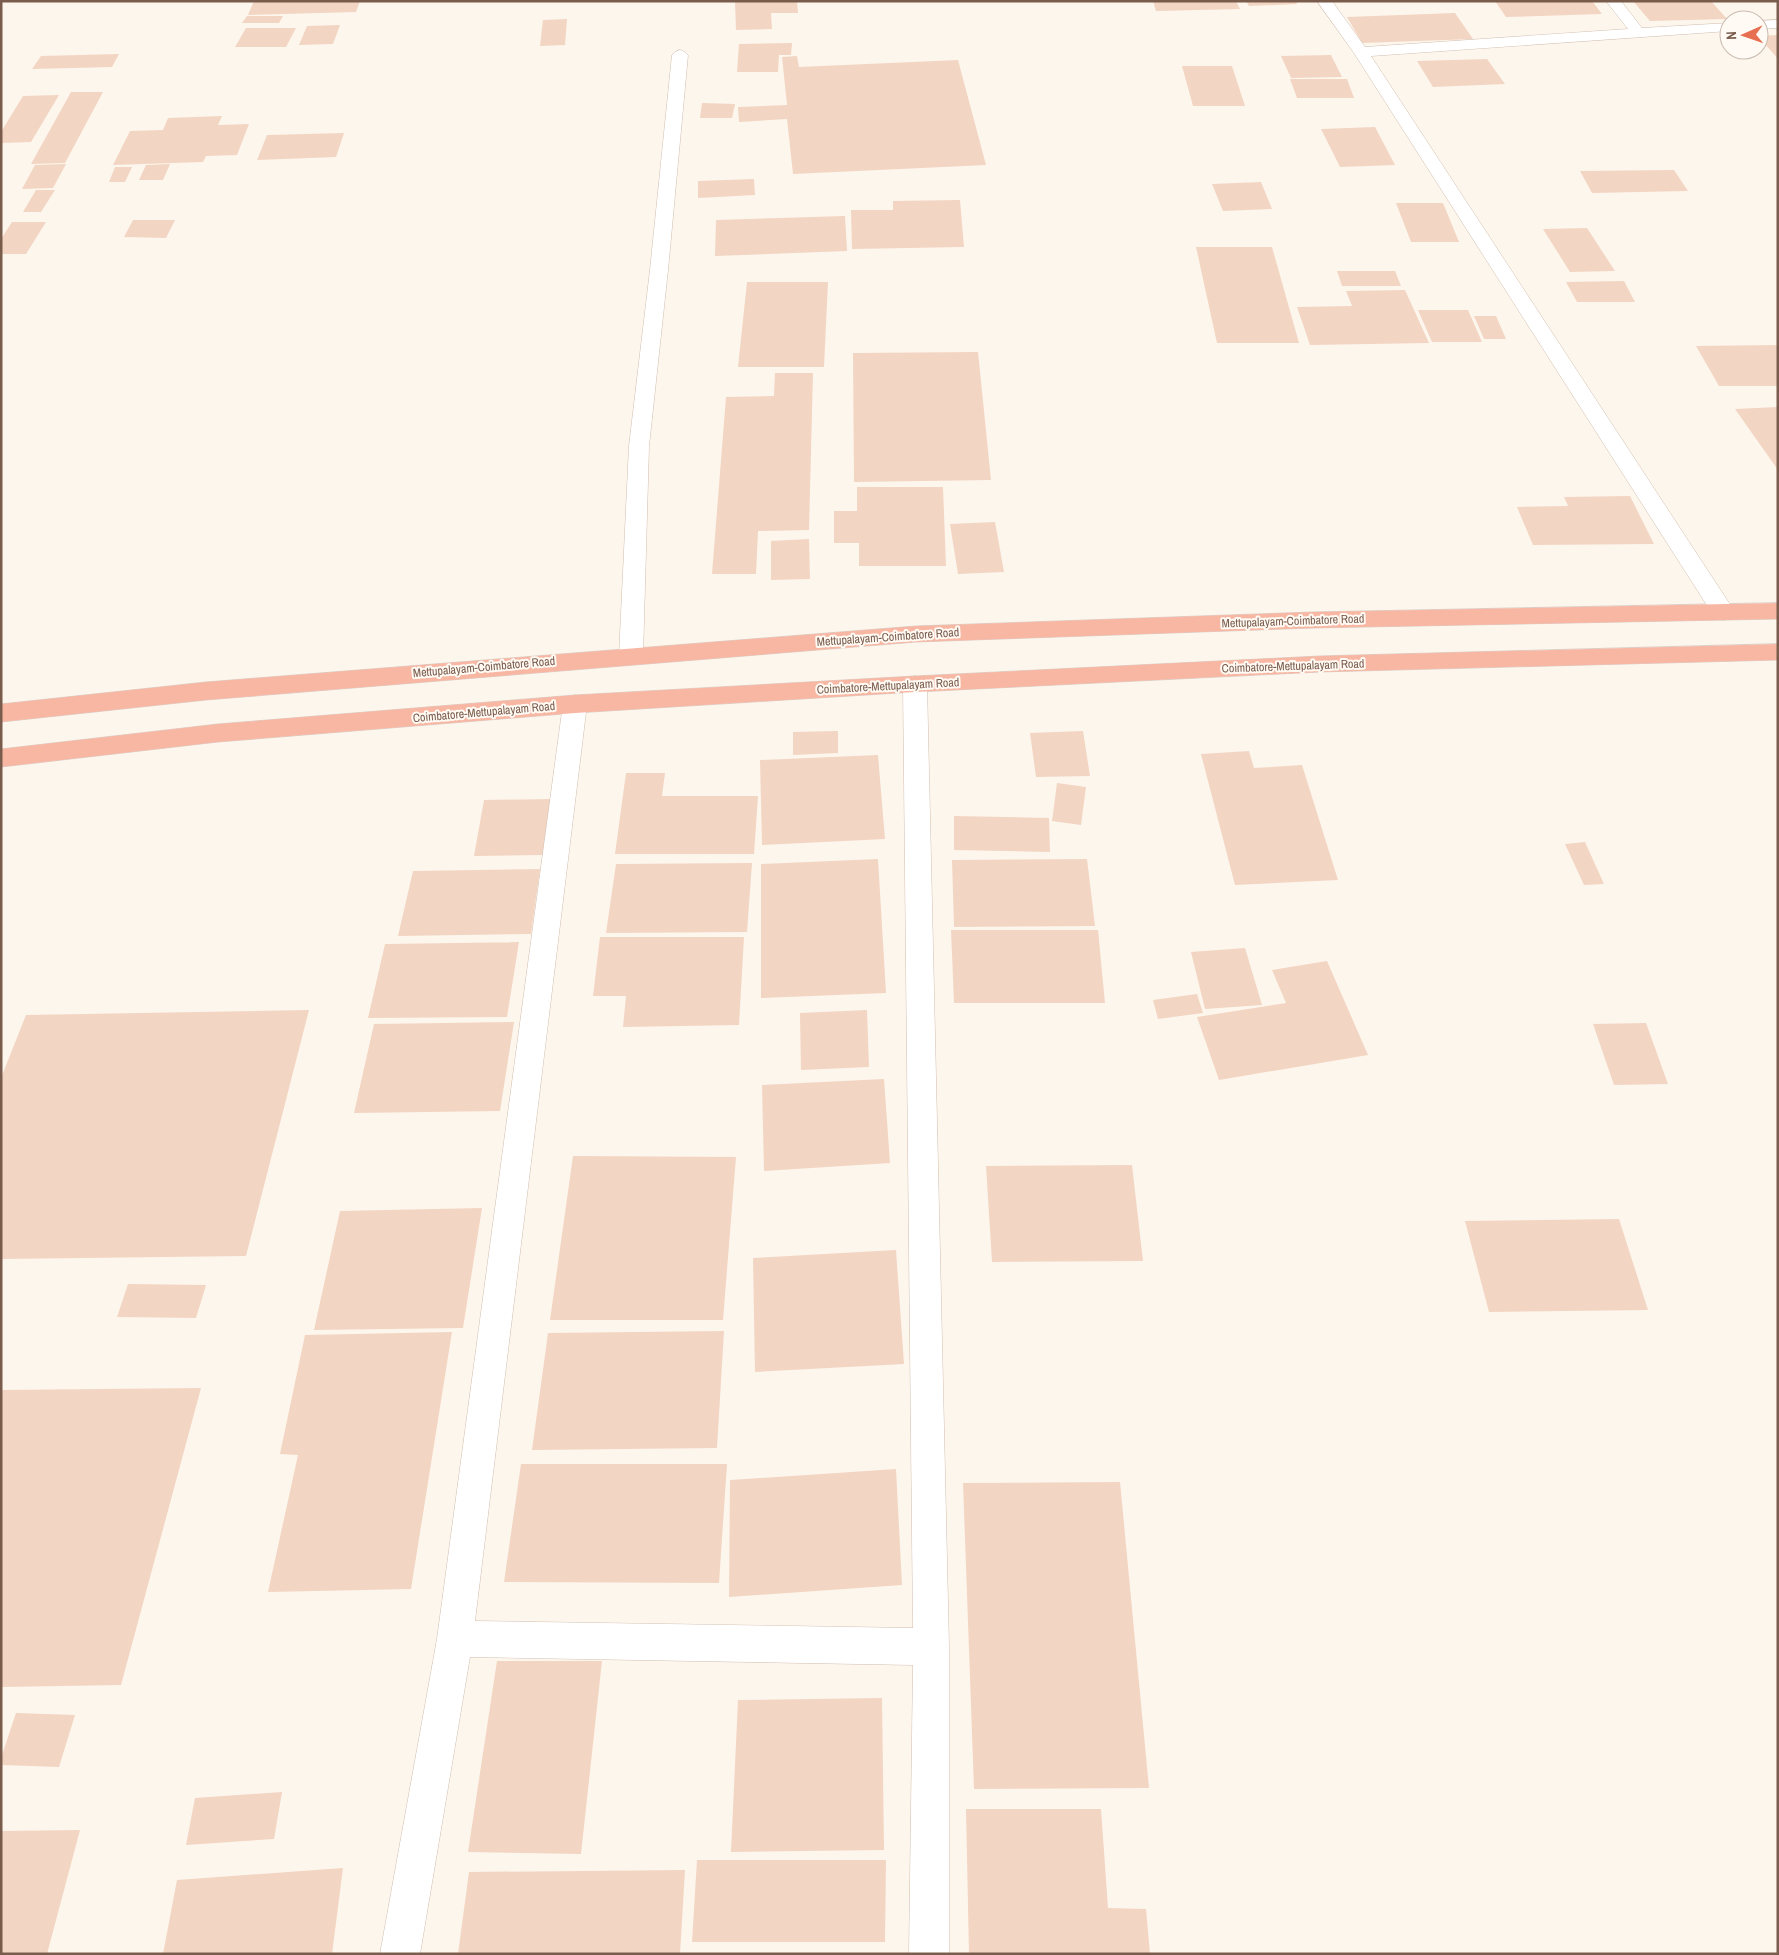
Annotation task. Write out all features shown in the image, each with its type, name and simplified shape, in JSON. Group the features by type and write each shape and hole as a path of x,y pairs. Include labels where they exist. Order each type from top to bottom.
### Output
{"highway":[{"name":"Mettupalayam-Coimbatore Road","path":"1,713 206,691 916,634 1313,620 1778,611"},
{"name":"Coimbatore-Mettupalayam Road","path":"1,758 218,733 575,704 915,684 1320,664 1778,652"}],"street":[{"path":"1324,1 1361,52 1723,612"},
{"path":"1613,1 1639,34"},
{"path":"1361,52 1719,28"},
{"path":"631,656 639,446 680,56"},
{"path":"915,684 932,1647 929,1954"},
{"path":"400,1954 455,1639 575,704"},
{"path":"455,1639 932,1647"}],"building":[{"path":"254,1 360,1 356,12 248,15"},
{"path":"735,1 797,1 798,13 771,13 772,29 736,30"},
{"path":"1153,1 1236,1 1240,9 1156,11"},
{"path":"1246,1 1296,1 1297,4 1249,6"},
{"path":"1495,1 1592,1 1602,14 1506,17"},
{"path":"1633,1 1711,1 1719,10 1719,19 1650,21"},
{"path":"1455,13 1473,39 1362,43 1347,17"},
{"path":"247,16 283,16 279,23 242,23"},
{"path":"567,19 565,45 540,46 543,20"},
{"path":"340,25 333,44 299,45 307,26"},
{"path":"246,28 296,28 286,47 235,47"},
{"path":"1769,35 1778,35 1778,59 1769,49"},
{"path":"792,43 791,55 779,55 778,72 737,72 739,44"},
{"path":"119,54 112,67 32,69 41,56"},
{"path":"1331,55 1342,77 1291,78 1281,56"},
{"path":"797,56 799,67 958,60 986,165 793,174 787,119 739,122 738,107 787,105 782,57"},
{"path":"1487,59 1505,84 1433,87 1417,61"},
{"path":"1182,66 1232,66 1245,106 1193,106"},
{"path":"1290,79 1347,79 1354,98 1297,98"},
{"path":"71,92 103,92 65,163 31,164"},
{"path":"59,95 31,142 1,143 1,132 23,96"},
{"path":"702,103 735,104 732,118 700,118"},
{"path":"222,116 218,125 249,124 237,155 206,156 203,162 113,165 130,131 163,130 168,118"},
{"path":"1375,127 1395,165 1340,167 1321,129"},
{"path":"344,133 336,157 257,160 267,135"},
{"path":"66,164 53,188 22,189 35,165"},
{"path":"170,164 163,180 139,180 146,165"},
{"path":"115,167 132,167 125,182 109,182"},
{"path":"1674,170 1688,191 1592,193 1580,171"},
{"path":"754,179 755,195 698,198 698,181"},
{"path":"1261,182 1272,209 1223,211 1212,184"},
{"path":"36,190 55,190 41,212 23,212"},
{"path":"960,200 964,247 852,249 851,210 893,210 893,201"},
{"path":"1396,203 1443,203 1459,242 1411,242"},
{"path":"845,216 847,251 715,256 716,220"},
{"path":"133,220 175,220 166,238 124,237"},
{"path":"12,222 46,222 26,254 1,254 1,239"},
{"path":"1587,228 1615,271 1570,272 1543,229"},
{"path":"1196,247 1272,247 1299,343 1217,343"},
{"path":"1337,271 1395,271 1401,286 1342,286"},
{"path":"1624,281 1635,302 1577,302 1566,282"},
{"path":"747,282 828,282 824,367 738,367"},
{"path":"1405,290 1429,343 1310,345 1297,307 1352,306 1346,291"},
{"path":"1418,310 1468,310 1482,342 1432,342"},
{"path":"1474,316 1496,316 1506,339 1484,339"},
{"path":"1778,345 1778,386 1719,386 1696,346"},
{"path":"978,352 991,480 854,482 853,353"},
{"path":"775,373 813,373 809,530 758,531 756,574 712,574 726,397 774,396"},
{"path":"1778,407 1778,470 1735,409"},
{"path":"857,487 943,487 946,566 859,566 859,543 834,543 834,511 857,511"},
{"path":"1630,496 1654,544 1533,545 1517,507 1568,506 1564,497"},
{"path":"995,522 1004,572 958,574 950,524"},
{"path":"809,539 810,579 771,580 771,541"},
{"path":"838,731 838,753 793,755 793,732"},
{"path":"1083,731 1090,776 1036,777 1030,733"},
{"path":"1249,751 1254,768 1302,765 1338,880 1235,885 1201,754"},
{"path":"878,755 885,839 762,845 760,760"},
{"path":"626,773 665,773 662,796 758,796 754,854 615,854"},
{"path":"1057,783 1086,787 1081,825 1052,821"},
{"path":"551,799 543,855 474,856 484,800"},
{"path":"954,816 1049,818 1050,852 954,850"},
{"path":"1585,842 1604,884 1584,885 1565,844"},
{"path":"878,859 886,993 761,998 761,864"},
{"path":"1087,859 1095,926 954,927 952,860"},
{"path":"752,863 747,932 606,933 616,864"},
{"path":"540,869 531,934 398,936 413,871"},
{"path":"951,930 1098,930 1105,1003 954,1003"},
{"path":"600,937 744,937 739,1025 623,1027 626,996 593,996"},
{"path":"519,942 507,1017 368,1018 385,944"},
{"path":"1245,948 1262,1005 1205,1009 1191,952"},
{"path":"1327,961 1368,1055 1219,1080 1197,1017 1286,1003 1272,970"},
{"path":"1197,994 1203,1013 1158,1019 1153,1000"},
{"path":"309,1010 246,1256 1,1259 1,1078 26,1015"},
{"path":"867,1010 869,1067 801,1070 800,1013"},
{"path":"514,1022 500,1111 354,1113 374,1024"},
{"path":"1646,1023 1668,1084 1614,1085 1593,1024"},
{"path":"884,1079 890,1163 764,1171 762,1085"},
{"path":"573,1156 736,1157 723,1320 550,1320"},
{"path":"1132,1165 1143,1261 992,1262 986,1166"},
{"path":"482,1208 463,1328 314,1330 340,1211"},
{"path":"1619,1219 1648,1310 1489,1312 1465,1221"},
{"path":"896,1250 904,1364 755,1372 753,1258"},
{"path":"128,1284 206,1285 196,1318 117,1317"},
{"path":"724,1331 717,1448 532,1450 548,1333"},
{"path":"452,1332 411,1589 268,1592 298,1455 280,1454 305,1335"},
{"path":"201,1388 121,1685 1,1687 1,1390"},
{"path":"521,1464 727,1464 719,1583 504,1582"},
{"path":"896,1469 902,1585 729,1597 730,1480"},
{"path":"1120,1482 1149,1788 974,1789 963,1483"},
{"path":"497,1661 602,1661 581,1854 468,1852"},
{"path":"882,1698 884,1850 731,1852 738,1700"},
{"path":"16,1713 75,1715 59,1767 1,1765 1,1758"},
{"path":"282,1792 274,1839 186,1845 195,1798"},
{"path":"966,1809 1101,1809 1108,1908 1146,1909 1150,1954 969,1954"},
{"path":"80,1830 47,1954 1,1954 1,1831"},
{"path":"697,1860 886,1860 885,1942 692,1942"},
{"path":"343,1868 332,1954 163,1954 177,1880"},
{"path":"685,1870 680,1954 458,1954 469,1872"}]}
